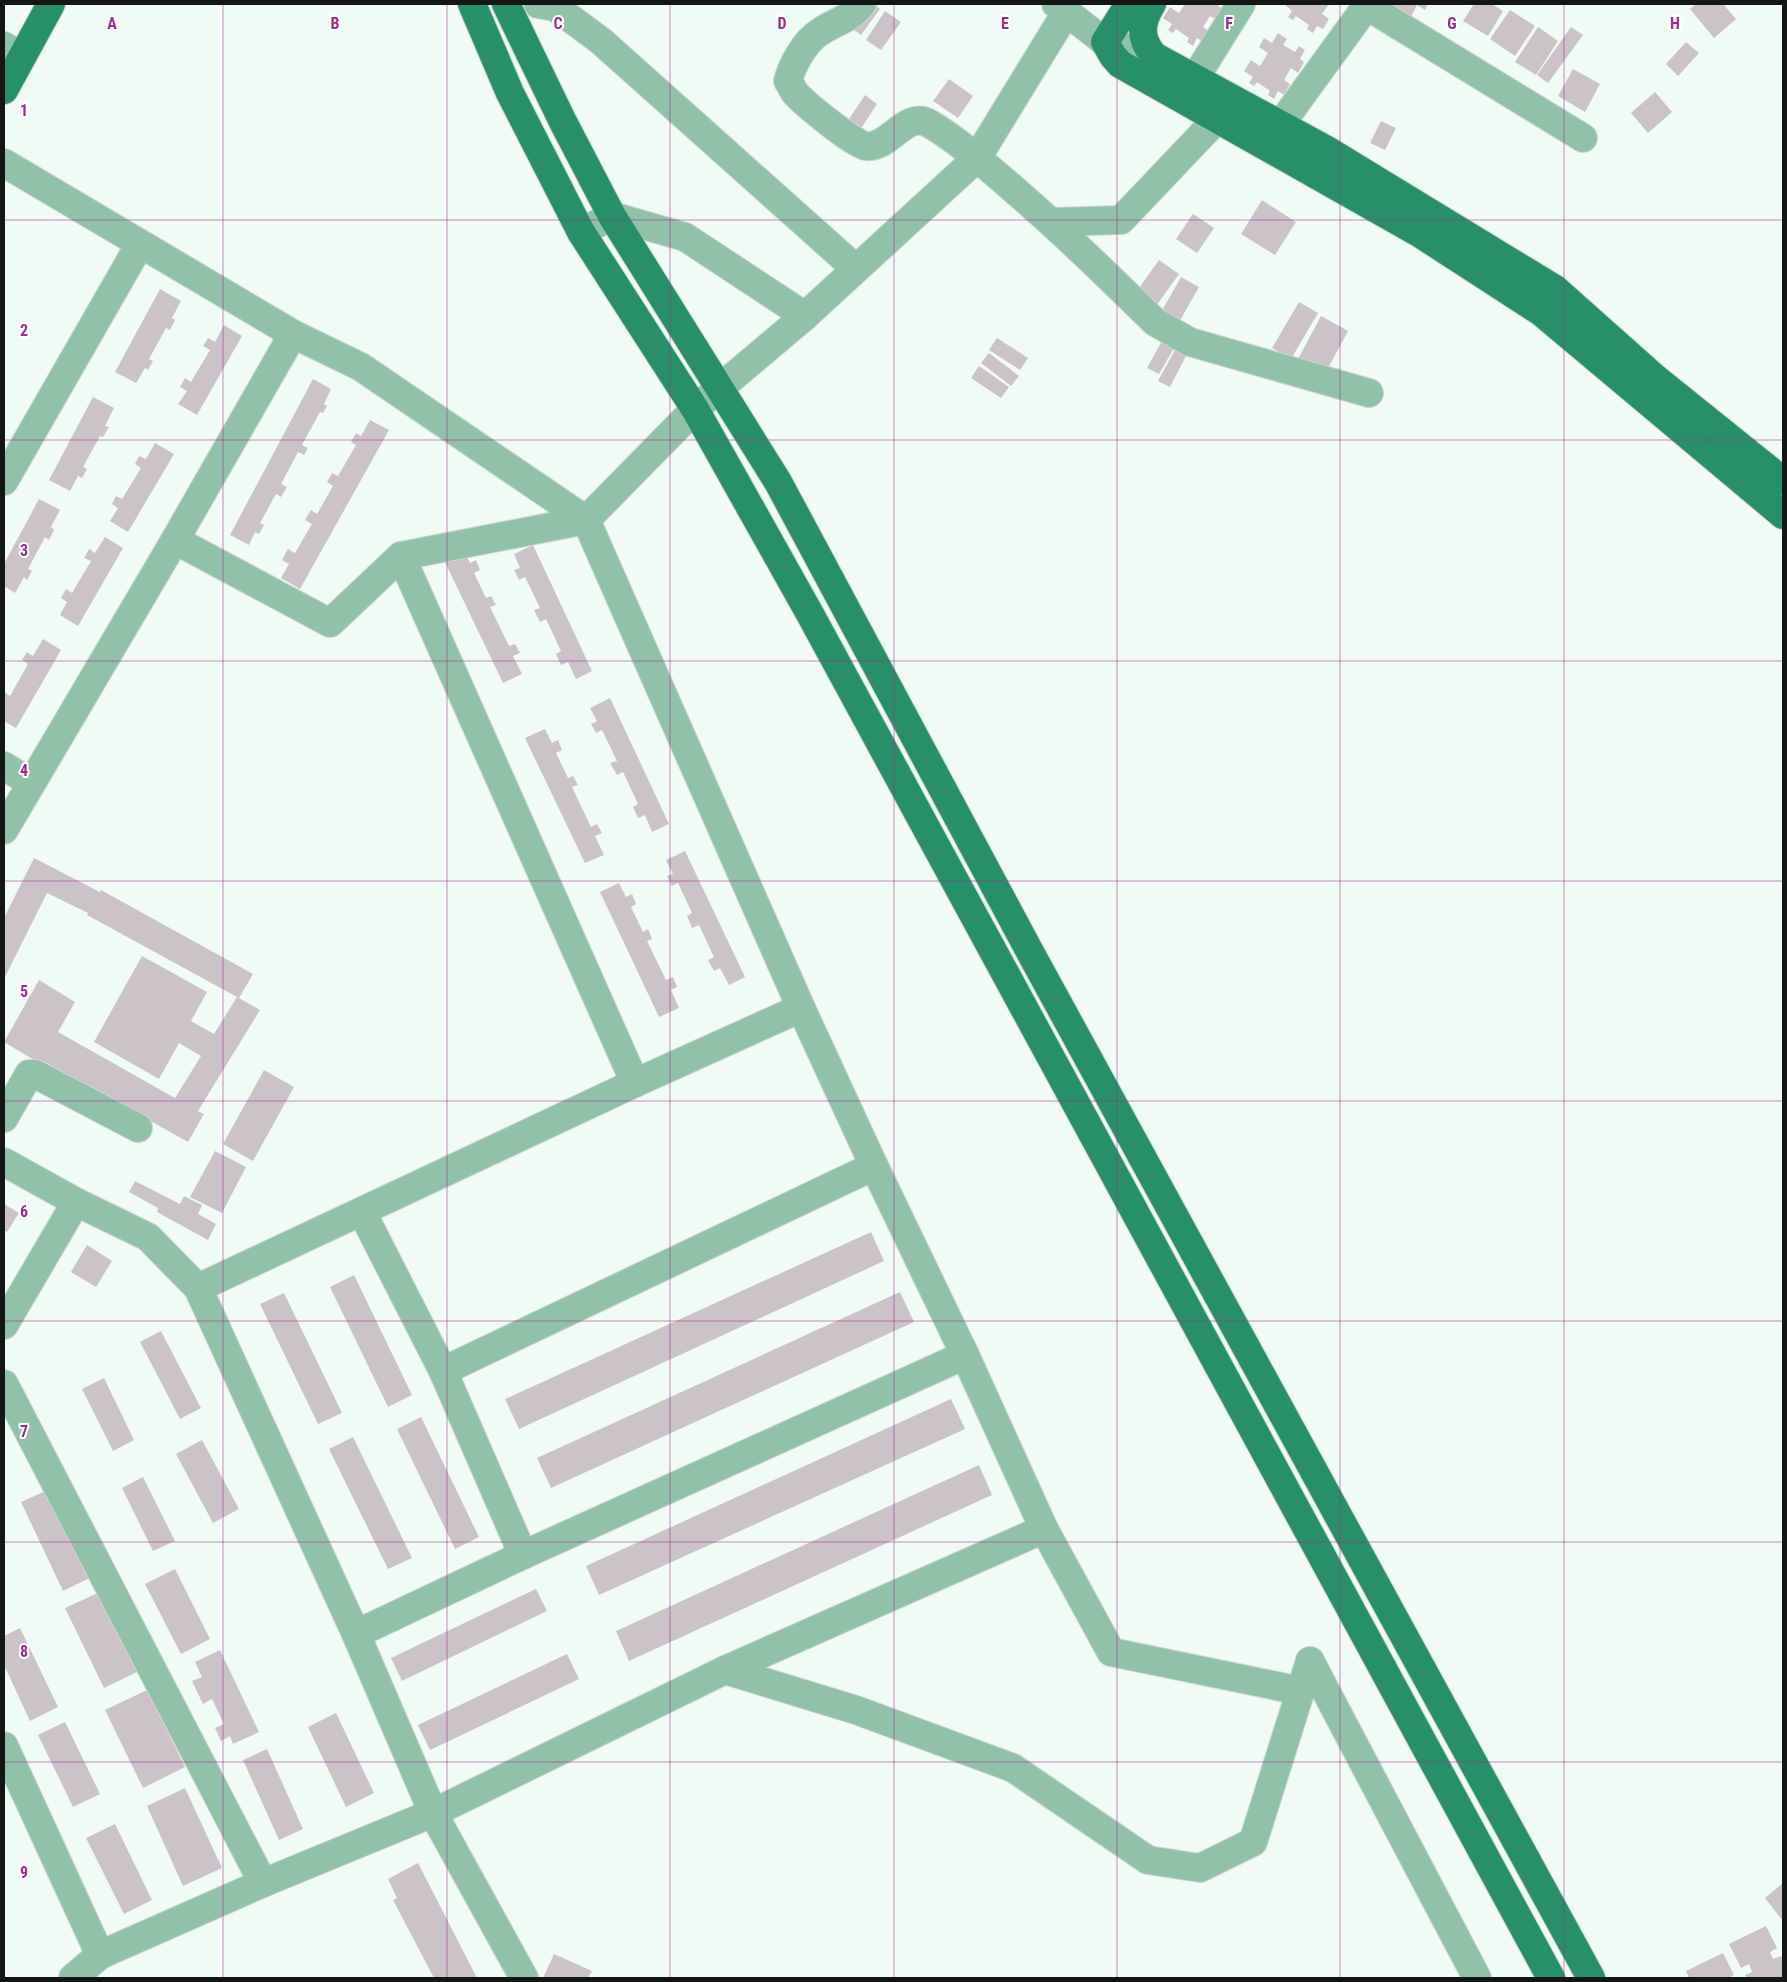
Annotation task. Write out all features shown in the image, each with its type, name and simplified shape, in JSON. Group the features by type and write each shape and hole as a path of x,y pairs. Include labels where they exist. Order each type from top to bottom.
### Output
{"main road":[{"path":"4,90 13,51 51,4"},
{"path":"472,4 510,93 581,232 695,409 815,623 1551,1978"},
{"path":"506,4 562,120 612,216 720,386 778,482 1012,919 1591,1978"},
{"path":"1129,4 1106,42 1113,56 1120,64 1419,232 1541,312 1783,515"},
{"path":"1152,4 1142,24 1142,33 1144,42 1154,56 1327,150 1555,289 1655,378 1783,481"}],"street":[{"path":"538,4 555,7 601,41 855,268"},
{"path":"862,4 852,16 820,32 811,40 791,72 788,81 795,93 853,140 866,146 878,144 904,126 918,120 929,122 977,158 1052,222 1156,322 1174,334 1190,342 1369,393"},
{"path":"1195,78 1241,4"},
{"path":"1280,125 1368,5 1583,138"},
{"path":"175,540 330,623 401,556 586,520 695,409 805,316 855,268 977,158 1061,8 1106,42 1154,56"},
{"path":"1052,222 1122,220 1218,118"},
{"path":"4,163 292,334 361,367 586,520 801,1008 874,1166 965,1355 1044,1529 1111,1652 1301,1691"},
{"path":"581,232 612,216 685,237 805,316"},
{"path":"4,481 140,244"},
{"path":"4,830 175,540 292,334"},
{"path":"401,556 635,1083"},
{"path":"4,766 31,783"},
{"path":"984,935 1012,919"},
{"path":"198,1288 635,1083 801,1008"},
{"path":"4,1118 29,1074 35,1074 138,1128"},
{"path":"4,1162 76,1202 148,1236 198,1288 356,1634 432,1813 524,1978"},
{"path":"442,1371 874,1166"},
{"path":"4,1325 76,1202"},
{"path":"362,1212 442,1371 523,1555"},
{"path":"356,1634 523,1555 965,1355"},
{"path":"4,1384 263,1882"},
{"path":"73,1978 100,1955 263,1882 432,1813 726,1670 1044,1529"},
{"path":"726,1670 856,1710 1013,1768 1148,1860 1200,1868 1253,1842 1310,1661 1477,1978"},
{"path":"4,1746 100,1955"}],"building":[{"path":"874,4 880,9 861,35 848,26"},
{"path":"1185,4 1220,4 1218,6 1223,9 1217,20 1210,16 1203,27 1209,31 1203,42 1197,38 1193,46 1187,42 1189,38 1176,29 1173,33 1168,30 1172,24 1163,18 1170,7 1179,13"},
{"path":"1284,4 1329,4 1322,14 1329,19 1323,29 1317,26 1313,33 1307,29 1309,25 1296,16 1293,20 1288,17 1292,11"},
{"path":"1386,4 1428,4 1425,10 1417,5 1410,19"},
{"path":"1474,4 1492,4 1503,11 1488,36 1463,21"},
{"path":"1696,4 1723,4 1736,19 1714,38 1690,9"},
{"path":"1510,10 1535,26 1515,56 1490,39"},
{"path":"885,11 901,22 881,50 866,40"},
{"path":"1538,27 1558,41 1536,75 1515,62"},
{"path":"1571,27 1583,35 1548,83 1537,75"},
{"path":"1278,33 1287,39 1283,45 1295,52 1299,46 1305,50 1300,59 1304,62 1298,73 1291,68 1284,80 1290,84 1284,95 1278,91 1274,99 1268,95 1270,91 1257,82 1254,86 1249,83 1253,77 1244,71 1251,60 1260,66 1268,53 1259,47 1264,38 1272,43"},
{"path":"1686,42 1699,53 1678,76 1666,64"},
{"path":"1573,69 1600,84 1585,112 1558,96"},
{"path":"949,79 973,96 958,118 933,101"},
{"path":"1655,92 1672,112 1648,133 1631,113"},
{"path":"865,95 877,104 860,130 847,122"},
{"path":"1381,121 1396,128 1385,150 1370,143"},
{"path":"1262,200 1296,222 1275,255 1241,234"},
{"path":"1193,214 1214,228 1197,253 1176,239"},
{"path":"1159,260 1179,274 1154,309 1134,295"},
{"path":"1181,277 1199,287 1178,324 1160,314"},
{"path":"160,289 181,301 172,318 175,320 170,330 166,328 149,359 153,361 148,370 145,368 136,383 115,372"},
{"path":"1299,302 1318,313 1291,359 1272,348"},
{"path":"1321,316 1348,331 1325,374 1298,359"},
{"path":"224,325 242,336 197,415 178,404 187,391 180,387 185,378 191,382 210,350 203,346 208,338 215,342"},
{"path":"997,338 1028,358 1020,370 989,350"},
{"path":"1162,341 1174,348 1159,374 1147,368"},
{"path":"1176,348 1187,354 1170,387 1158,381"},
{"path":"989,353 1019,376 1011,386 981,363"},
{"path":"979,366 1009,387 1001,398 971,378"},
{"path":"313,379 331,389 324,404 327,406 323,413 320,412 302,445 308,448 304,455 298,452 281,484 287,487 281,497 276,494 260,523 264,525 259,534 255,532 249,545 230,535"},
{"path":"93,397 114,408 105,426 109,427 103,437 100,436 83,467 87,469 82,478 78,476 70,491 49,480"},
{"path":"370,420 389,430 300,589 281,578 289,564 282,560 288,549 295,553 312,524 305,520 311,510 317,514 333,486 327,482 332,473 338,476 356,445 351,442 356,433 361,436"},
{"path":"155,443 174,454 128,532 110,521 118,508 112,504 116,496 122,499 141,468 135,464 139,456 146,459"},
{"path":"39,499 60,510 51,527 54,530 49,540 45,537 28,569 32,571 27,580 24,577 15,593 4,586 4,564"},
{"path":"105,537 123,548 78,626 60,615 67,602 61,598 66,589 72,593 91,561 84,558 89,549 95,553"},
{"path":"533,545 592,671 576,679 568,662 561,665 556,654 561,651 546,619 540,622 534,610 540,608 525,577 519,580 514,570 520,568 514,554"},
{"path":"463,549 470,563 476,560 480,570 474,573 486,598 491,596 496,605 490,607 509,646 515,644 520,653 513,656 522,674 503,683 443,558"},
{"path":"43,639 61,650 16,728 4,721 4,692 10,696 28,664 22,660 27,652 33,656"},
{"path":"610,698 669,824 652,832 645,815 638,818 633,807 638,804 623,772 617,775 610,763 617,761 602,730 596,733 591,724 597,721 590,708"},
{"path":"545,729 552,743 558,740 562,750 556,753 568,778 573,776 578,785 572,787 591,827 597,824 602,833 595,836 604,855 585,863 525,738"},
{"path":"685,851 745,977 729,985 720,968 714,971 708,960 714,957 699,925 692,928 687,916 692,913 678,883 672,886 667,876 673,874 666,860"},
{"path":"34,858 100,892 101,890 253,974 239,998 260,1010 198,1111 204,1114 188,1142 41,1060 39,1063 4,1042 39,980 75,1002 58,1032 175,1098 201,1056 179,1043 159,1079 94,1042 142,956 207,992 191,1021 214,1034 237,997 87,915 88,913 47,893 4,979 4,918"},
{"path":"619,883 626,897 632,894 636,904 631,907 643,932 648,929 652,939 647,941 666,980 673,977 677,987 671,990 679,1008 659,1017 600,892"},
{"path":"264,1070 294,1087 253,1161 223,1144"},
{"path":"215,1151 246,1167 222,1213 190,1197"},
{"path":"135,1181 180,1204 184,1196 202,1205 198,1214 216,1224 208,1240 157,1212 158,1208 129,1192"},
{"path":"4,1204 19,1213 7,1232 4,1230"},
{"path":"871,1232 884,1261 519,1429 505,1399"},
{"path":"87,1245 112,1261 96,1287 71,1272"},
{"path":"354,1275 412,1395 388,1407 330,1287"},
{"path":"900,1292 914,1322 551,1488 537,1458"},
{"path":"284,1293 342,1413 318,1424 260,1304"},
{"path":"161,1331 201,1408 180,1419 140,1342"},
{"path":"104,1378 134,1440 113,1451 82,1389"},
{"path":"951,1399 965,1429 599,1595 586,1566"},
{"path":"421,1417 479,1537 455,1549 397,1429"},
{"path":"353,1437 412,1558 388,1569 329,1449"},
{"path":"202,1440 239,1509 213,1523 176,1454"},
{"path":"979,1465 992,1495 629,1661 616,1631"},
{"path":"143,1477 175,1541 153,1551 122,1488"},
{"path":"52,1488 94,1576 63,1591 21,1502"},
{"path":"175,1569 210,1639 181,1654 145,1584"},
{"path":"536,1589 547,1611 402,1681 391,1658"},
{"path":"100,1592 139,1671 104,1688 65,1608"},
{"path":"20,1628 58,1707 30,1721 4,1665 4,1636"},
{"path":"220,1650 259,1732 233,1744 230,1736 221,1741 215,1728 224,1724 212,1699 203,1704 192,1681 202,1677 195,1662"},
{"path":"567,1654 579,1679 430,1750 418,1725"},
{"path":"147,1690 185,1767 143,1788 105,1710"},
{"path":"336,1713 374,1793 346,1807 308,1727"},
{"path":"65,1722 100,1794 73,1807 38,1735"},
{"path":"267,1749 303,1829 279,1840 243,1760"},
{"path":"185,1788 222,1868 183,1886 147,1806"},
{"path":"115,1824 152,1900 124,1914 86,1838"},
{"path":"418,1863 477,1978 434,1978 393,1900 397,1898 388,1879"},
{"path":"1783,1883 1783,1921 1765,1898"},
{"path":"1766,1926 1777,1948 1770,1952 1773,1959 1781,1956 1783,1960 1783,1978 1747,1978 1745,1975 1752,1972 1749,1964 1741,1968 1729,1944"},
{"path":"1723,1953 1734,1975 1728,1978 1689,1978 1686,1971"},
{"path":"554,1954 592,1971 588,1978 543,1978"}]}
